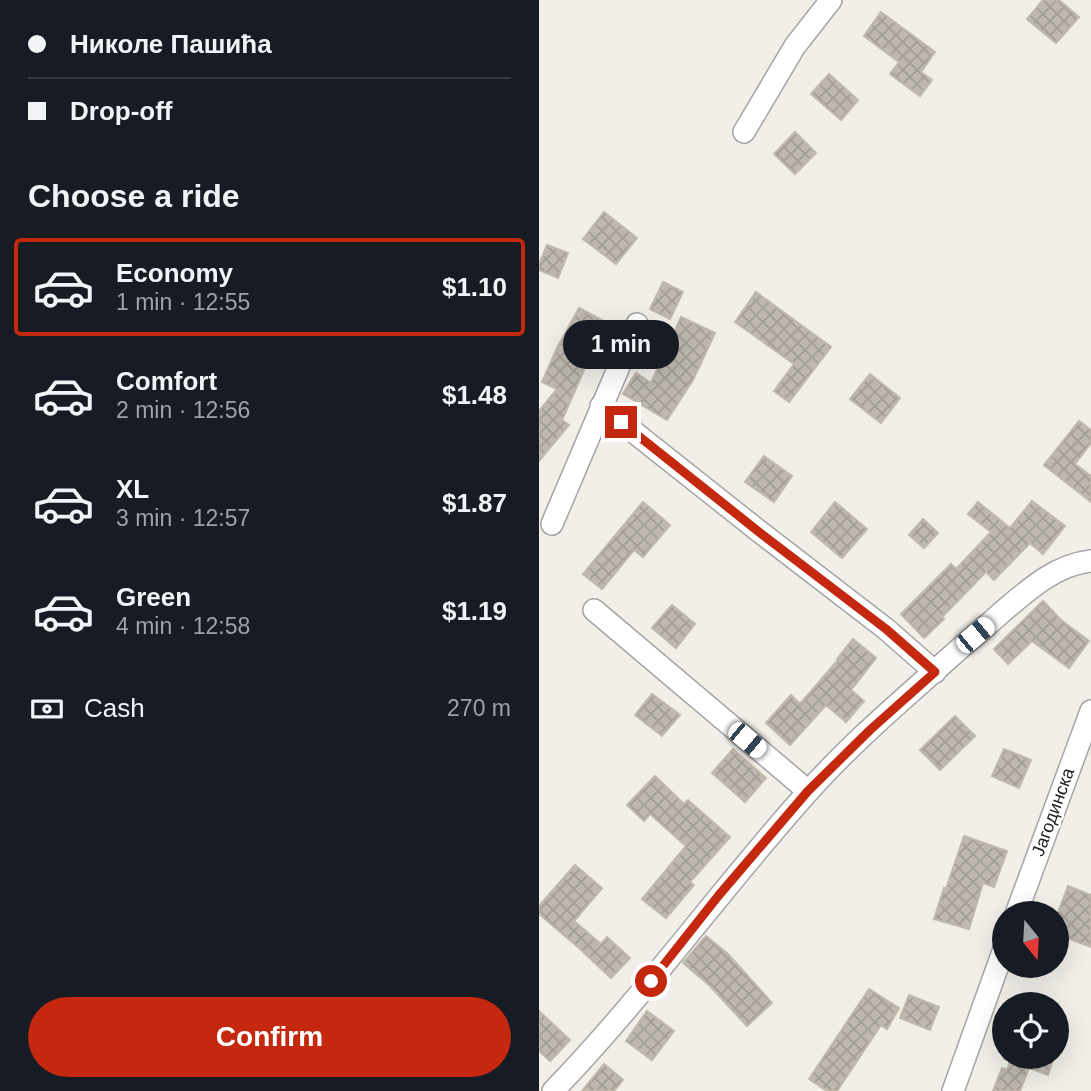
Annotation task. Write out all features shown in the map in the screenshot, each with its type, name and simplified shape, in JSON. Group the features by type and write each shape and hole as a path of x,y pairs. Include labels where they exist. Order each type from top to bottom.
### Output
{"street":[{"path":"744,132 795,46 831,0"},
{"path":"552,524 637,324"},
{"path":"601,406 886,629 935,672"},
{"path":"554,1091 659,972 719,895 808,791 870,730 975,635 1044,578 1068,566 1091,561"},
{"path":"594,610 808,791"},
{"name":"Јагодинска","path":"1021,901 1091,711"},
{"path":"953,1091 994,978"}],"building":[{"path":"1043,0 1059,0 1079,17 1056,43 1027,19"},
{"path":"881,12 935,52 921,72 932,80 920,96 890,74 899,62 864,36"},
{"path":"829,74 858,100 841,120 811,94"},
{"path":"795,132 816,153 795,174 774,154"},
{"path":"604,212 637,238 616,264 583,239"},
{"path":"547,245 568,253 558,278 539,270"},
{"path":"663,282 683,292 670,319 650,309"},
{"path":"756,292 831,347 789,402 774,391 794,364 735,322"},
{"path":"579,308 609,324 584,370 562,420 569,425 539,461 539,411 557,389 542,382"},
{"path":"681,317 715,333 693,380 667,420 623,394 636,373 651,383"},
{"path":"870,374 900,398 881,423 850,399"},
{"path":"1079,421 1091,430 1091,443 1075,464 1091,476 1091,502 1044,465"},
{"path":"764,456 792,476 774,502 745,482"},
{"path":"1032,501 1065,526 1043,554 1030,543 994,580 986,572 924,638 901,614 951,564 956,569 991,532 968,514 978,502 1010,528"},
{"path":"643,502 670,525 643,557 634,550 602,589 583,574"},
{"path":"835,502 867,529 842,558 811,532"},
{"path":"923,519 938,533 924,548 909,535"},
{"path":"1043,601 1061,620 1089,641 1069,668 1032,641 1008,664 994,649"},
{"path":"672,605 695,624 676,648 652,628"},
{"path":"853,639 876,658 851,690 864,701 846,722 826,705 790,745 766,723 791,695 800,704"},
{"path":"652,694 680,715 662,736 635,715"},
{"path":"955,716 975,736 940,770 920,750"},
{"path":"733,749 766,778 745,802 712,773"},
{"path":"1004,749 1031,760 1019,788 992,776"},
{"path":"655,776 684,804 688,800 730,837 690,882 694,885 666,918 642,899 686,846 650,814 644,821 627,805"},
{"path":"964,836 1007,851 994,887 983,883 969,929 934,919"},
{"path":"575,865 602,888 574,921 601,944 607,937 630,958 611,978 539,914 539,906"},
{"path":"1068,886 1091,895 1091,947 1069,939 1069,901 1062,901"},
{"path":"706,936 728,954 772,1003 747,1026 709,985 683,963"},
{"path":"869,989 899,1008 887,1029 881,1025 837,1091 827,1091 809,1079"},
{"path":"909,995 939,1007 930,1030 900,1018"},
{"path":"539,1011 570,1040 550,1061 539,1051"},
{"path":"647,1011 674,1031 652,1060 626,1041"},
{"path":"604,1064 623,1080 614,1091 582,1091"},
{"path":"1002,1069 1029,1069 1020,1091 993,1091"},
{"path":"1032,1069 1050,1069 1048,1075"}],"route":[{"path":"621,422 886,629 935,672 870,730 808,791 719,895 651,981"}]}
